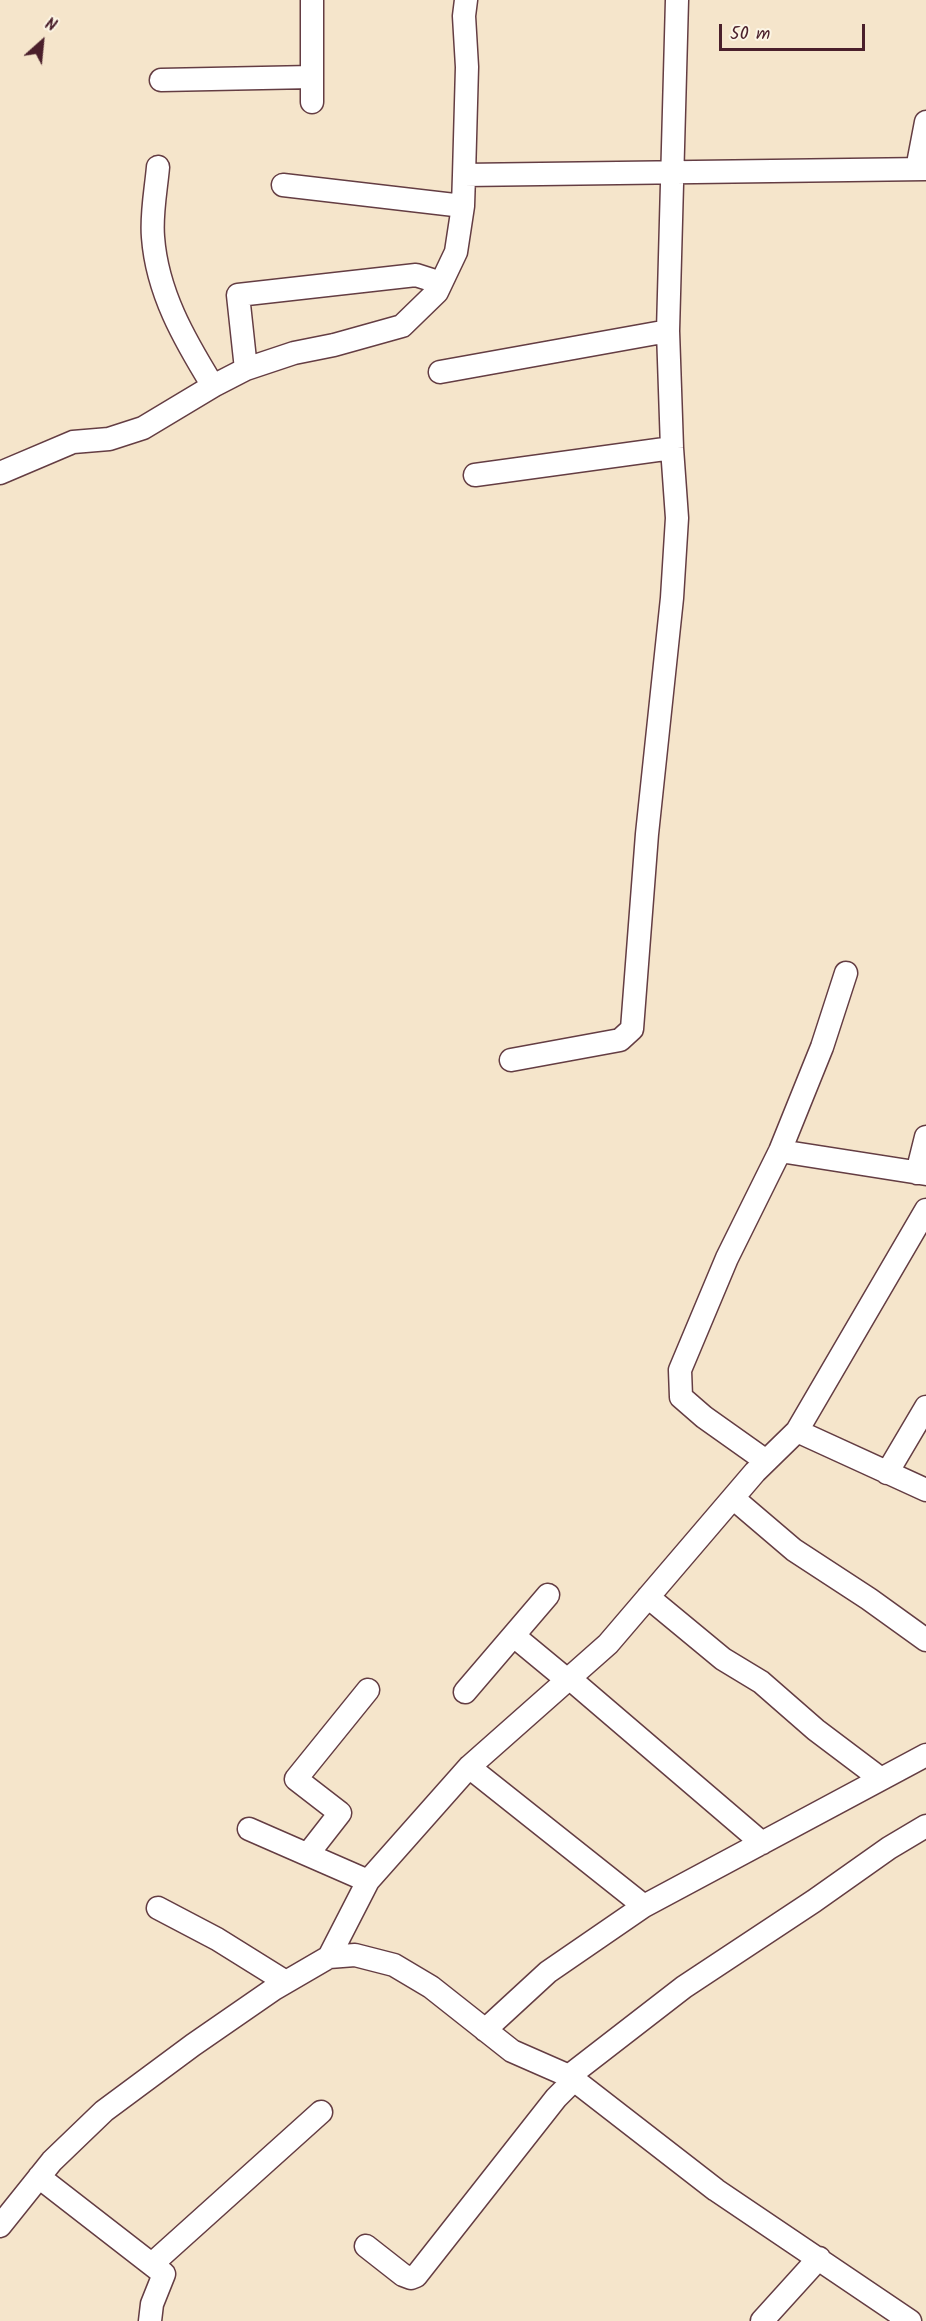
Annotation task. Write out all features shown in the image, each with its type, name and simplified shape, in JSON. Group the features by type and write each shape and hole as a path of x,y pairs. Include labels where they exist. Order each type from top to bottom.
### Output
{"street":[{"path":"312,0 312,102"},
{"path":"0,473 73,442 109,439 143,428 246,369 294,353 334,345 402,326 437,292 456,252 463,206 467,67 464,16 466,0"},
{"path":"511,1060 620,1040 632,1029 647,834 672,598 677,518 668,331 677,0"},
{"path":"161,80 312,77"},
{"path":"464,175 922,169 926,122"},
{"path":"158,167 153,236 167,302 188,345 213,386"},
{"path":"283,185 463,206"},
{"path":"246,369 238,295 416,275 441,283"},
{"path":"440,372 668,331"},
{"path":"475,475 672,448"},
{"path":"766,1461 704,1417 681,1397 680,1370 727,1258 780,1151 822,1047 846,973"},
{"path":"780,1151 921,1174 926,1137"},
{"path":"329,1957 368,1881 469,1767 608,1644 733,1498 797,1431 926,1210"},
{"path":"887,1473 926,1407"},
{"path":"797,1431 926,1490"},
{"path":"733,1498 794,1550 926,1640"},
{"path":"465,1692 548,1595"},
{"path":"648,1597 723,1659 761,1682 816,1730 881,1779"},
{"path":"514,1636 762,1843"},
{"path":"308,1854 340,1813 296,1779 368,1690"},
{"path":"485,2030 548,1972 644,1906 926,1755"},
{"path":"469,1767 644,1906"},
{"path":"366,2246 403,2275 411,2278 416,2276 572,2078 684,1987 889,1848 926,1826"},
{"path":"249,1829 368,1881"},
{"path":"158,1908 217,1940 286,1982"},
{"path":"0,2226 52,2161 104,2111 193,2045 286,1982 329,1957 355,1955 394,1965 431,1987 512,2051 572,2078 716,2190 910,2321"},
{"path":"152,2264 321,2112"},
{"path":"39,2177 164,2274 152,2304 150,2321"},
{"path":"762,2321 819,2258"}]}
